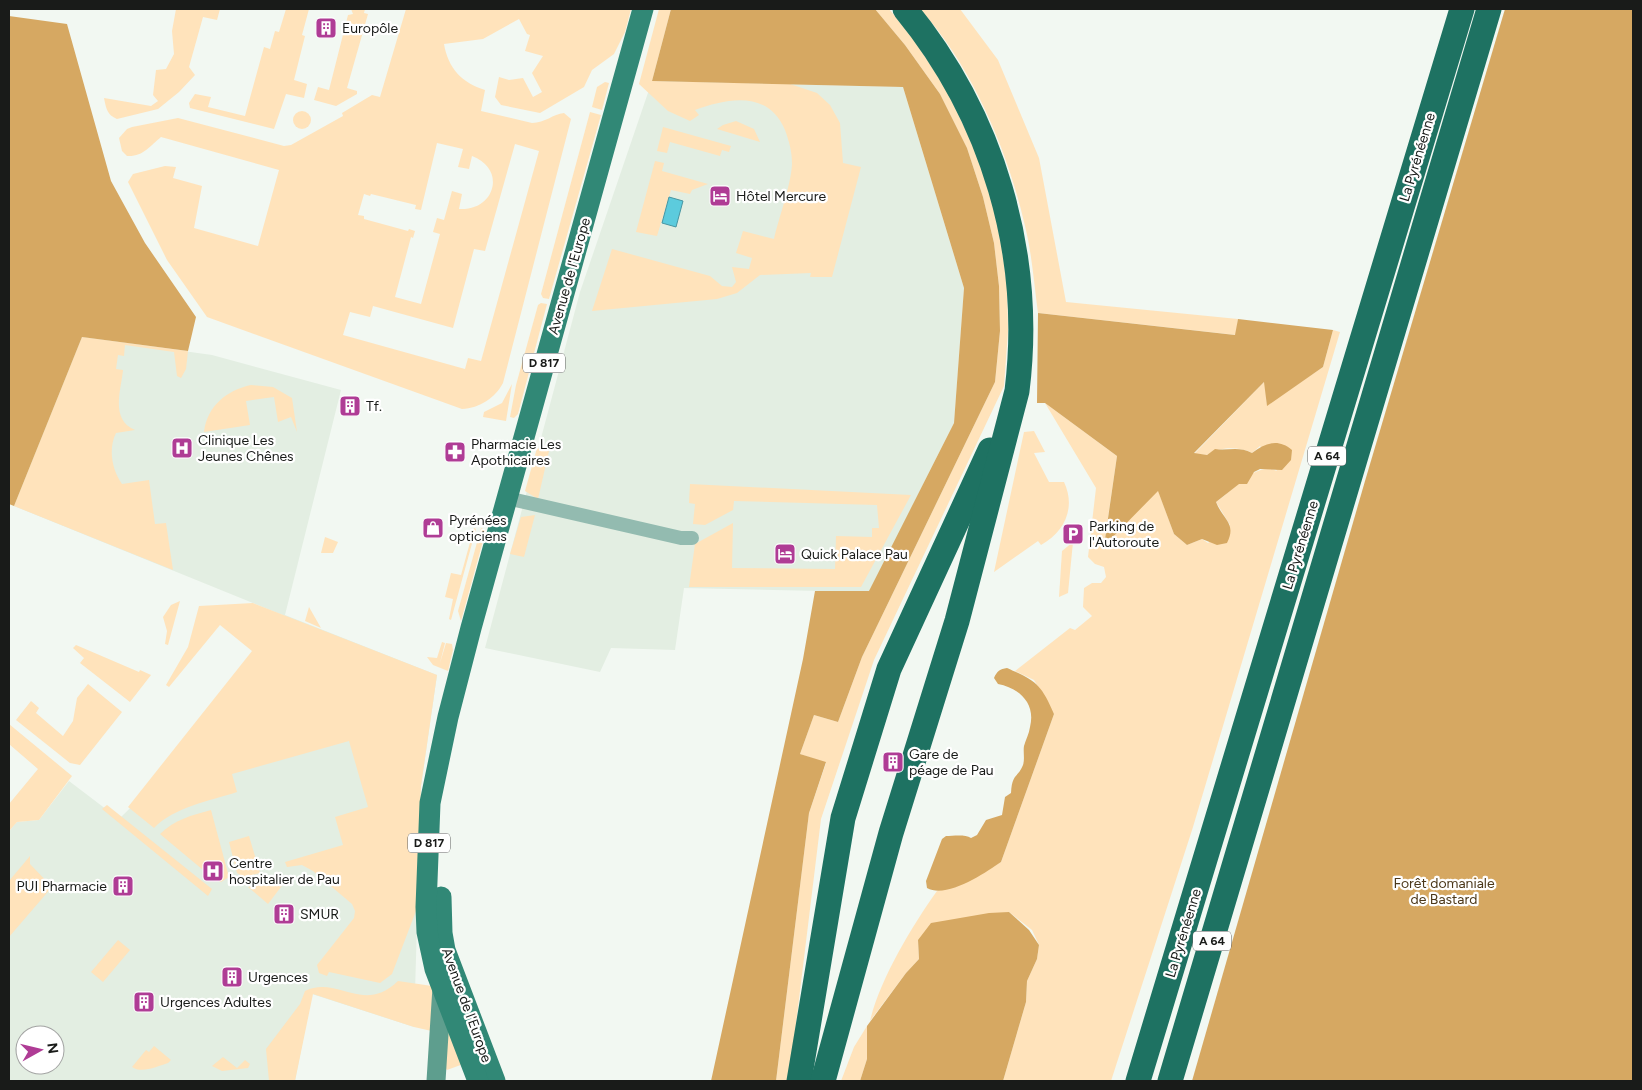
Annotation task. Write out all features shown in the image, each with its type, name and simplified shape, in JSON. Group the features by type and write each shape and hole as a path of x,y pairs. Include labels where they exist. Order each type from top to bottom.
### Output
{"highway":[{"path":"823,1081 891,833 957,621 1017,391 1022,345 1021,297 1014,240 1002,188 983,138 957,84 932,45 905,9"},
{"name":"La Pyrénéenne","path":"1138,1081 1462,9"},
{"name":"La Pyrénéenne","path":"1170,1081 1489,9"},
{"path":"799,1081 843,818 889,668 1017,391"},
{"path":"1132,1081 1156,1021"}],"main road":[{"name":"Avenue de l'Europe","path":"478,1081 430,952 426,907 430,803 448,717 643,9"},
{"name":"Avenue de l'Europe","path":"448,717 441,887 442,933 450,964 495,1081"}],"street":[{"path":"507,498 682,538 692,538"},
{"path":"436,1081 442,986"}],"shaded area":[{"path":"176,9 220,9 217,20 203,17 189,67 195,75 179,92 158,109 117,119 108,111 104,98 151,106 158,101 153,95 156,70 166,69 174,54 172,31"},
{"path":"286,9 309,9 302,35 305,36 294,80 307,84 304,98 286,94 274,129 190,108 189,103 195,94 211,97 208,107 245,116 264,47 270,49 275,31 279,32"},
{"path":"351,9 365,9 364,13 368,14 347,88 357,91 357,94 336,106 314,100 318,87 329,90 348,15 353,14"},
{"path":"406,9 631,9 625,32 614,54 592,70 584,87 540,113 501,105 495,97 499,77 509,80 523,78 533,97 542,92 532,73 543,56 525,51 530,35 527,34 519,19 483,39 444,44 449,60 457,73 469,83 485,90 481,111 532,123 541,122 564,113 571,119 503,383 491,398 475,407 462,409 207,317 167,260 128,182 133,174 165,166 176,167 173,178 202,186 194,228 258,246 279,170 161,137 142,153 127,156 122,151 119,138 127,129 132,127 178,118 284,146 291,145 343,116 342,113 372,95 380,97","holes":["437,143 463,149 458,167 469,169 472,156 483,162 490,170 493,179 488,197 471,208 459,209 462,194 452,191 444,220 437,218 433,232 440,234 421,304 395,297 411,237 413,238 415,231 409,229 408,231 364,219 364,216 358,215 364,194 416,205 415,209 421,210","515,144 539,151 481,361 468,358 465,369 343,335 350,312 370,317 373,306 453,328 474,249 485,251"]},
{"path":"659,9 671,9 652,81 790,84 817,93 830,105 840,123 843,163 861,167 832,277 810,277 811,273 760,275 737,293 717,299 592,311 612,249 710,276 722,286 732,287 736,282 732,267 749,269 752,258 736,253 743,231 774,239 789,181 792,164 789,142 778,117 768,108 746,100 721,102 695,110 699,115 690,121 668,111 639,84"},
{"path":"875,9 889,9 913,38 946,89 973,145 991,195 1001,242 1007,286 1008,331 1004,386 874,660 821,819 789,1081 776,1081 809,813 826,763 800,754 814,715 838,722 862,657 995,382 1000,331 999,286 994,243 983,197 967,148 940,94 905,45"},
{"path":"920,9 960,9 998,60 1039,158 1066,302 1238,319 1236,335 1038,313 1025,226 1009,168 998,139 972,83 956,56"},
{"path":"652,81 903,87 964,288 954,423 869,592 684,588 675,650 611,648 600,672 485,648 580,292"},
{"path":"605,82 609,83 602,110 592,107 597,87"},
{"path":"302,111 308,114 311,120 308,126 302,129 296,126 293,120 296,114"},
{"path":"590,112 601,115 549,299 543,298 541,294"},
{"path":"736,121 754,129 760,142 717,129"},
{"path":"663,127 731,146 729,152 722,150 720,156 670,142 667,153 657,151"},
{"path":"655,161 664,163 662,171 708,184 692,190 690,194 671,190 657,236 636,232"},
{"path":"541,303 547,304 518,414 514,418 510,417 516,385 538,305"},
{"path":"1333,330 1340,332 1193,827 1111,1081 1003,1081 1026,1002 1027,981 1037,959 1039,945 1032,930 1009,912 918,940 919,959 906,973 870,1021 881,988 898,953 937,891 955,887 1001,862 1054,714 1034,680 1015,671 1070,628 1075,630 1092,616 1083,607 1084,588 1092,583 1101,583 1106,577 1104,567 1095,564 1088,557 1096,488 1045,403 1117,456 1104,545 1158,490 1174,534 1187,545 1202,539 1208,543 1230,525 1216,502 1253,474 1269,469 1277,471 1260,446 1252,453 1241,449 1228,448 1216,450 1207,455 1194,454 1265,381 1267,405 1323,367"},
{"name":"Centre hospitalier de Pau","path":"82,337 212,355 341,390 285,615 437,675 421,786 414,1027 312,994 295,1081 9,1081 9,831 17,822 39,820 69,781 119,819 244,696 285,616 14,506"},
{"path":"82,337 188,351 186,369 181,378 177,376 174,352 125,345 124,356 118,355 116,369 123,370 119,395 122,419 135,430 116,433 112,446 112,459 122,484 149,480 155,524 166,523 173,570 14,506"},
{"path":"512,384 506,421 483,417 484,412 502,403"},
{"path":"251,385 273,387 292,398 297,432 291,417 278,422 274,397 246,401 250,425 204,432 209,414 226,395"},
{"path":"1034,431 1045,452 1034,453 1049,482 1064,482 1069,501 1066,518 1062,526 1049,540 1041,545 1038,541 994,572 1024,432"},
{"path":"537,448 549,451 538,499 525,491"},
{"path":"690,484 911,495 861,587 689,587 695,544 733,523 732,568 835,569 836,536 872,537 872,528 879,528 877,505 734,501 733,510 705,525 693,524 695,504 689,503"},
{"path":"535,515 524,557 510,554 521,517"},
{"path":"474,528 476,529 451,620 449,619 453,599 445,597 451,573 461,575"},
{"path":"481,528 486,530 461,621 458,611"},
{"path":"325,537 338,542 333,553 321,553"},
{"path":"1073,542 1068,593 1059,597 1062,551"},
{"path":"180,601 168,645 165,644 167,631 163,617 171,605"},
{"path":"253,603 437,675 421,786 416,911 392,974 380,983 329,972 327,976 319,973 317,965 354,918 355,911 352,904 313,871 302,865 287,867 285,862 343,845 335,817 368,807 349,741 232,774 237,792 182,810 162,821 154,828 128,807 252,651 220,625 169,687 166,685 188,647 199,606"},
{"path":"309,607 321,628 305,621"},
{"path":"442,642 445,643 440,663 446,643 452,644 453,650 448,671 433,665 427,657 437,658"},
{"path":"76,645 139,672 140,670 151,675 130,702 80,663 84,658 73,648"},
{"path":"88,684 122,712 80,765 70,763 16,720 31,701 39,708 36,713 63,736 73,721 77,698"},
{"path":"9,724 72,776 39,820 17,822 9,831 9,804 38,769 9,744"},
{"path":"107,805 212,889 208,896 102,809"},
{"path":"211,810 229,877 221,882 215,880 160,834 177,822"},
{"path":"249,836 260,873 244,877 237,873 229,842"},
{"path":"30,856 30,864 52,887 9,937 9,881"},
{"path":"282,879 284,883 268,904 248,887"},
{"path":"118,940 130,950 103,982 91,972"},
{"path":"398,981 432,986 436,1032 414,1027 313,994 295,1081 269,1081 266,1049 300,1004 305,991 317,987 328,987 362,995 373,995 385,991"},
{"path":"446,1023 466,1063 447,1070 446,1069"},
{"path":"867,1026 867,1059 860,1081 841,1081 854,1047"},
{"path":"154,1046 171,1060 168,1063 150,1069 140,1070 132,1067 146,1050 149,1052"},
{"path":"223,1057 237,1068 245,1060 250,1064 248,1068 222,1071 212,1066"}],"green space":[{"path":"671,9 875,9 905,45 940,94 967,148 983,197 994,243 999,286 1000,331 995,382 862,657 838,722 814,715 800,754 826,762 809,813 776,1081 711,1081 803,659 815,591 869,591 954,423 964,288 903,87 652,81"},
{"name":"Forêt domaniale de Bastard","path":"1505,9 1633,9 1633,1081 1192,1081 1365,481"},
{"path":"9,16 67,24 111,181 145,243 196,317 188,351 82,337 14,506 9,504"},
{"path":"1038,313 1235,335 1238,319 1333,330 1323,367 1267,406 1264,382 1194,453 1207,455 1215,449 1238,449 1252,453 1272,443 1282,444 1292,450 1291,460 1282,470 1260,469 1254,472 1247,484 1239,484 1216,502 1230,526 1230,536 1227,543 1217,545 1202,539 1187,545 1174,534 1158,491 1104,546 1117,456 1045,403 1037,403"},
{"path":"1007,668 1031,680 1041,690 1054,714 1001,862 976,878 955,888 935,890 927,888 926,881 942,839 946,836 966,836 971,838 977,835 986,820 1002,815 1005,797 1011,793 1014,779 1023,765 1024,746 1031,718 1030,711 1028,704 1019,693 998,684 994,678 999,671"},
{"path":"1009,912 1029,930 1039,945 1037,959 1027,981 1026,1002 1003,1081 860,1081 867,1059 867,1026 906,973 919,959 918,940 931,923 989,913"}],"water":[{"path":"669,197 683,201 676,227 662,223"}],"place":[{"name":"Europôle","path":"326,28"},
{"name":"Hôtel Mercure","path":"720,196"},
{"name":"Tf.","path":"350,406"},
{"name":"Clinique Les Jeunes Chênes","path":"182,448"},
{"name":"Pharmacie Les Apothicaires","path":"455,452"},
{"name":"Pyrénées opticiens","path":"433,528"},
{"name":"Parking de l'Autoroute","path":"1073,534"},
{"name":"Quick Palace Pau","path":"785,554"},
{"name":"Gare de péage de Pau","path":"893,762"},
{"name":"Centre hospitalier de Pau","path":"213,871"},
{"name":"PUI Pharmacie","path":"123,886"},
{"name":"SMUR","path":"284,914"},
{"name":"Urgences","path":"232,977"},
{"name":"Urgences Adultes","path":"144,1002"}]}
